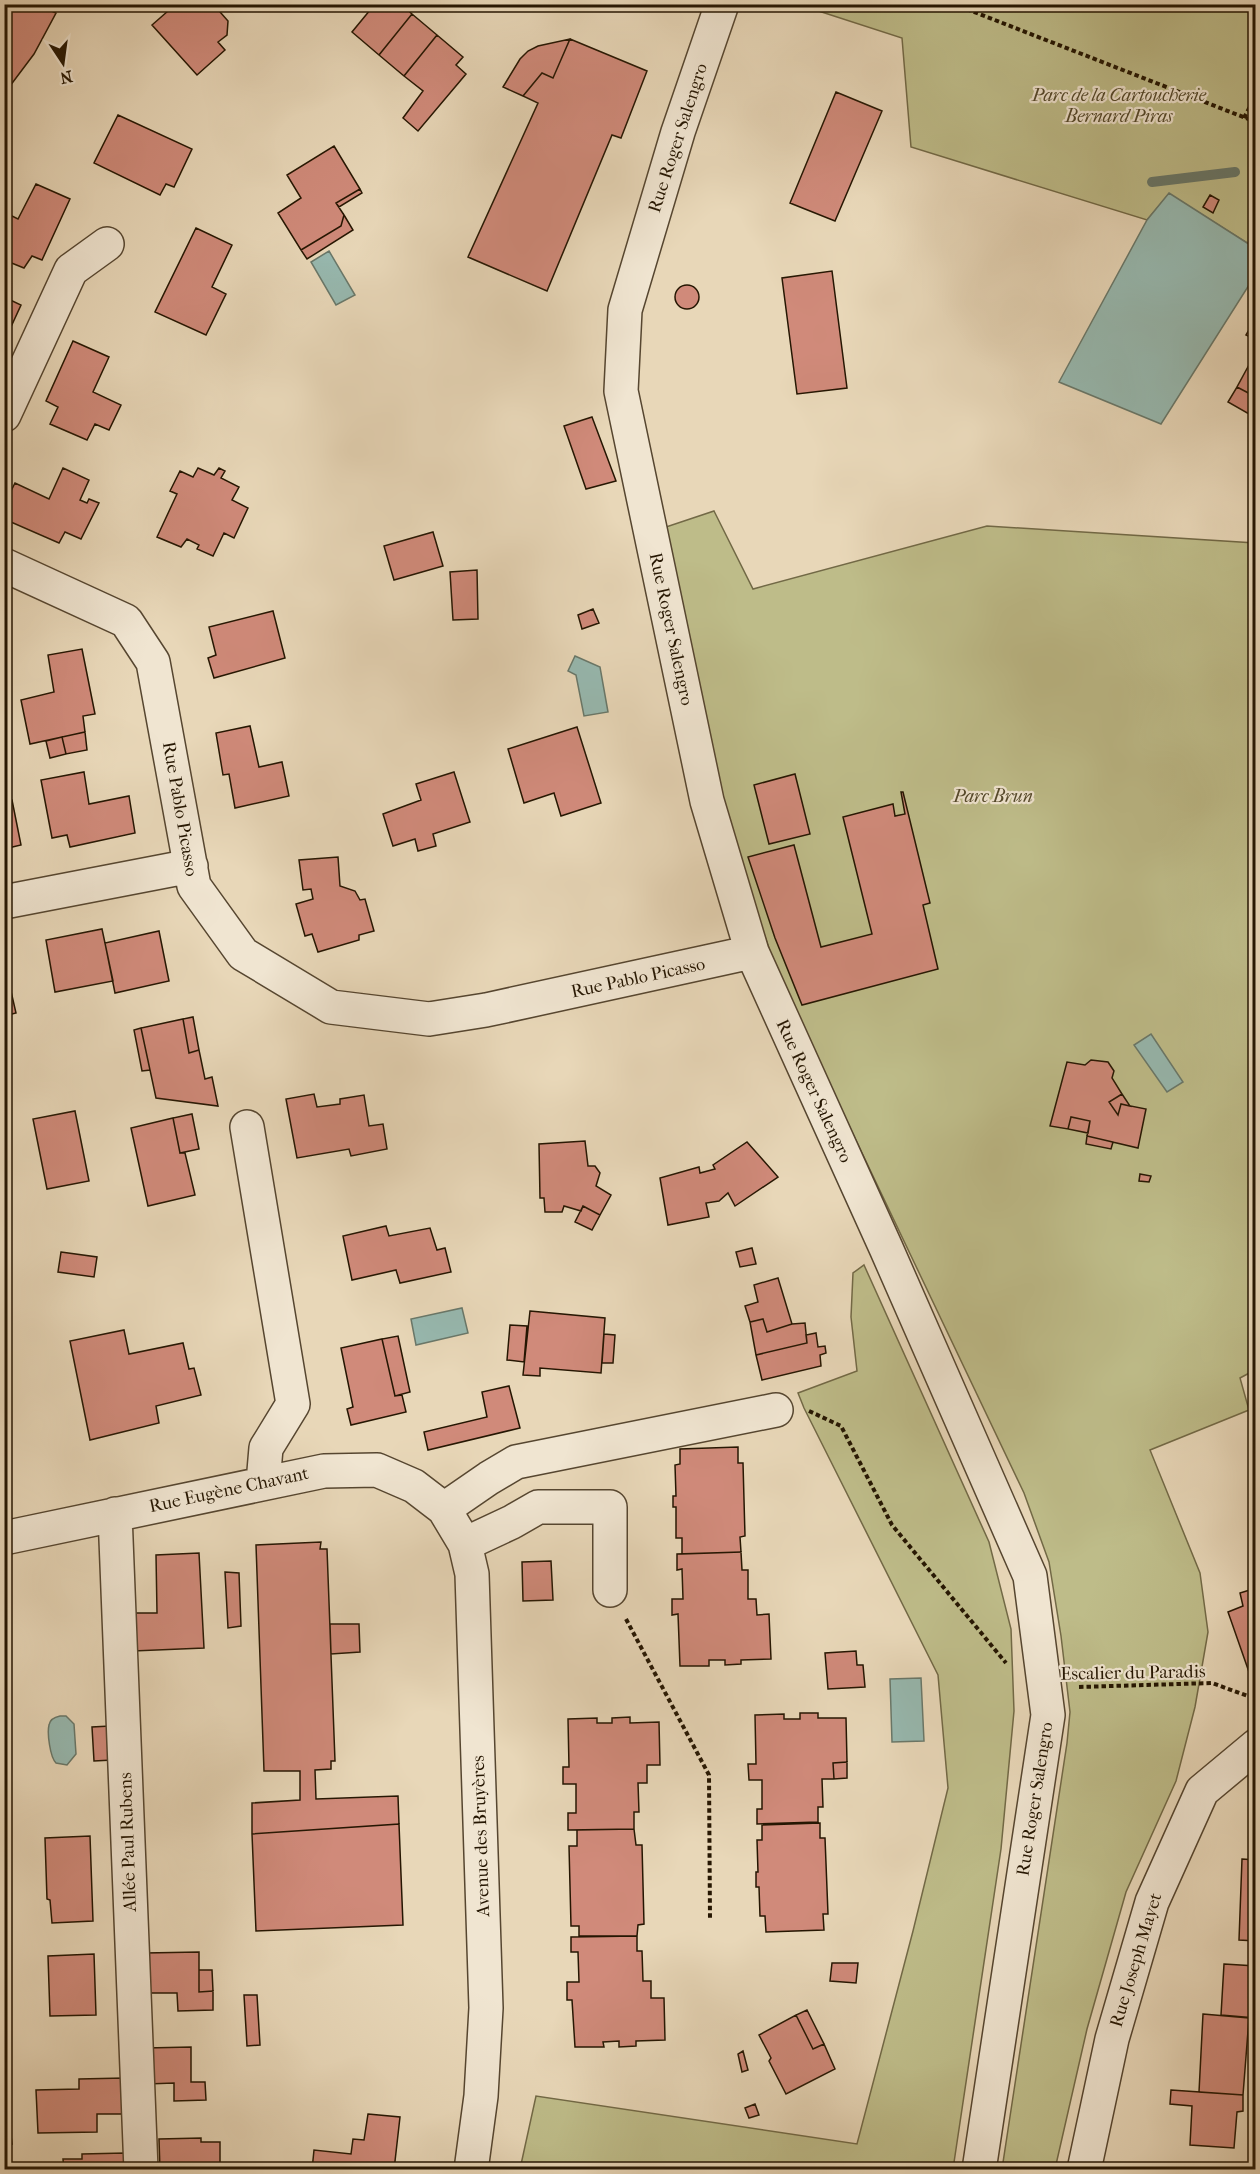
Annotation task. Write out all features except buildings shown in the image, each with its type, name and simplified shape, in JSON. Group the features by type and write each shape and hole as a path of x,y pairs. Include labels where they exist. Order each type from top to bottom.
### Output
{"street":[{"name":"Rue Roger Salengro","path":"722,4 678,132 625,310 621,391 707,801 752,952 895,1269 1029,1576 1048,1715 979,2169"},
{"path":"4,415 71,270 107,244"},
{"name":"Rue Pablo Picasso","path":"4,565 126,621 153,662 194,886 243,954 331,1007 429,1020 486,1010 752,952"},
{"path":"4,902 191,866"},
{"path":"247,1127 293,1404 266,1448 263,1483"},
{"path":"444,1509 516,1462 790,1409"},
{"name":"Rue Eugène Chavant","path":"4,1538 324,1471 377,1470 414,1485 444,1509"},
{"path":"465,1544 538,1507 610,1508 610,1590"},
{"name":"Avenue des Bruyères","path":"444,1509 465,1544 472,1574 486,2008 481,2096 471,2169"},
{"name":"Allée Paul Rubens","path":"115,1514 141,2169"},
{"name":"Rue Joseph Mayet","path":"1084,2169 1113,2039 1152,1902 1202,1791 1256,1746"}],"path":[{"path":"962,4 964,8 1256,122"},
{"path":"1244,118 1256,95"},
{"path":"790,1409 841,1426 892,1525 1011,1670"},
{"path":"610,1590 709,1775 710,1920"},
{"name":"Escalier du Paradis","path":"1045,1689 1212,1683 1256,1699"}],"green space":[{"name":"Parc de la Cartoucherie Bernard Piras","path":"800,5 1255,5 1255,248 1169,194 1147,220 911,147 902,38"},
{"name":"Parc Brun","path":"714,511 753,589 987,526 1255,543 1255,1370 1240,1378 1249,1410 1150,1450 1200,1573 1208,1632 1195,1707 1176,1781 1126,1892 1087,2029 1055,2169 1002,2169 1070,1712 1049,1562 1024,1493 781,983 736,853 710,744 666,527"},
{"path":"864,1265 989,1542 1011,1629 1014,1711 1001,1849 953,2169 520,2169 536,2096 857,2144 948,1788 938,1675 798,1393 857,1371 851,1317 853,1273"}],"water":[{"path":"1169,193 1255,248 1256,274 1161,424 1059,382 1147,220"},
{"path":"329,251 355,295 336,305 311,262"},
{"path":"575,656 600,667 608,712 584,716 576,675 568,671"},
{"path":"1151,1034 1183,1082 1167,1092 1134,1045"},
{"path":"462,1308 468,1333 416,1345 411,1319"},
{"path":"921,1678 924,1741 892,1742 890,1679"},
{"path":"60,1716 66,1716 74,1724 76,1754 67,1765 56,1763 52,1756 48,1733 50,1723"}],"waterway":[{"path":"1152,182 1235,172"}]}
